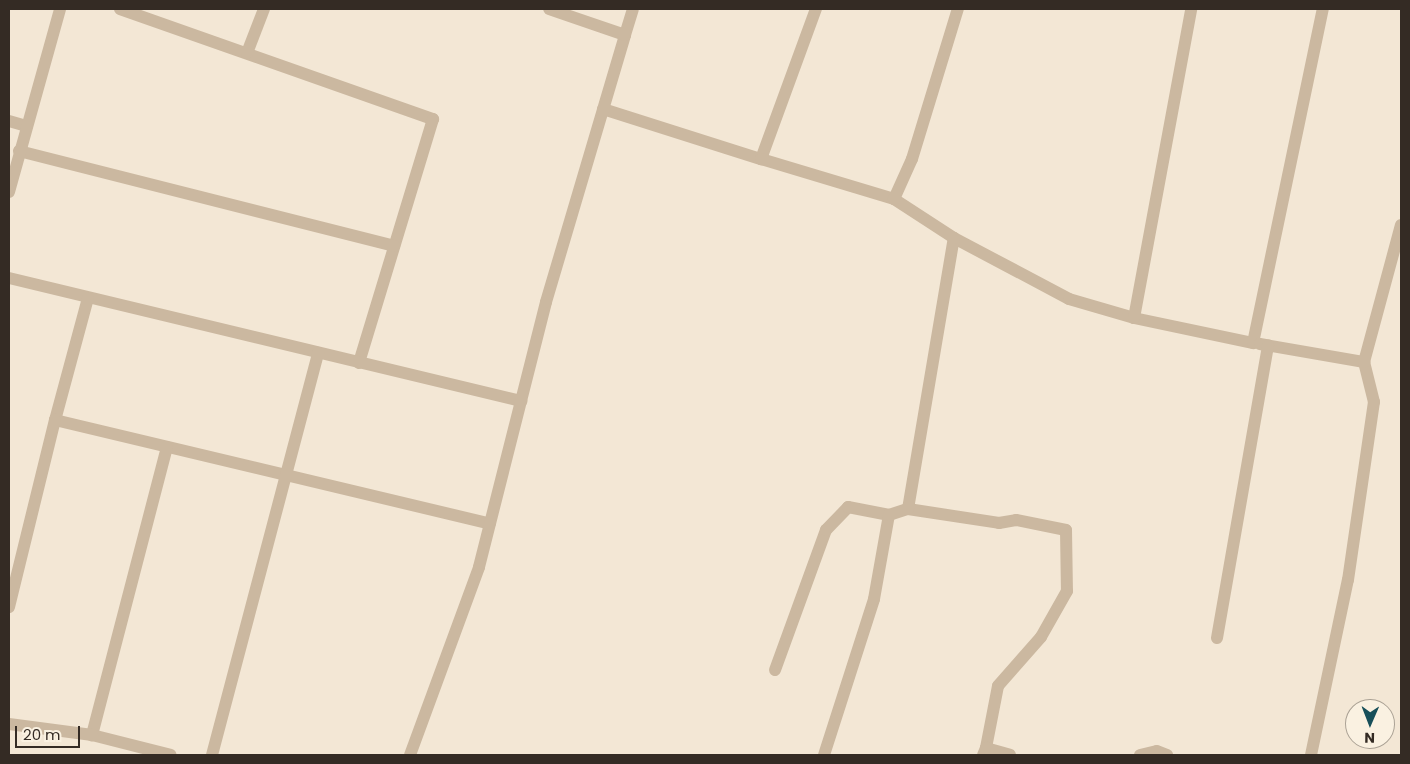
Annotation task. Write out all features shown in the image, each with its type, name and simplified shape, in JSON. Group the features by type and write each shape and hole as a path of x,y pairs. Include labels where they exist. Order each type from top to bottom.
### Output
{"street":[{"path":"9,192 60,9"},
{"path":"120,9 433,119 359,363"},
{"path":"247,53 264,9"},
{"path":"549,9 625,35"},
{"path":"410,755 479,567 521,400 633,9"},
{"path":"761,159 816,9"},
{"path":"894,199 912,159 958,9"},
{"path":"1134,318 1191,9"},
{"path":"1253,343 1323,9"},
{"path":"603,109 894,199 954,238 1069,299 1134,318 1253,343 1364,362"},
{"path":"9,121 26,126"},
{"path":"19,151 394,246"},
{"path":"1311,755 1348,580 1374,402 1364,362 1401,226"},
{"path":"908,509 954,238"},
{"path":"9,278 359,363 521,400"},
{"path":"9,606 55,420 88,298"},
{"path":"1217,638 1268,345"},
{"path":"212,755 318,353"},
{"path":"55,420 490,524"},
{"path":"92,735 167,447"},
{"path":"775,670 826,530 848,506 889,515 908,509 999,523 1016,520 1066,530 1068,592 1036,643 998,686 985,752 1010,755"},
{"path":"824,755 874,599 889,515"},
{"path":"9,724 92,735 171,755"},
{"path":"1140,755 1157,751 1167,755"}]}
